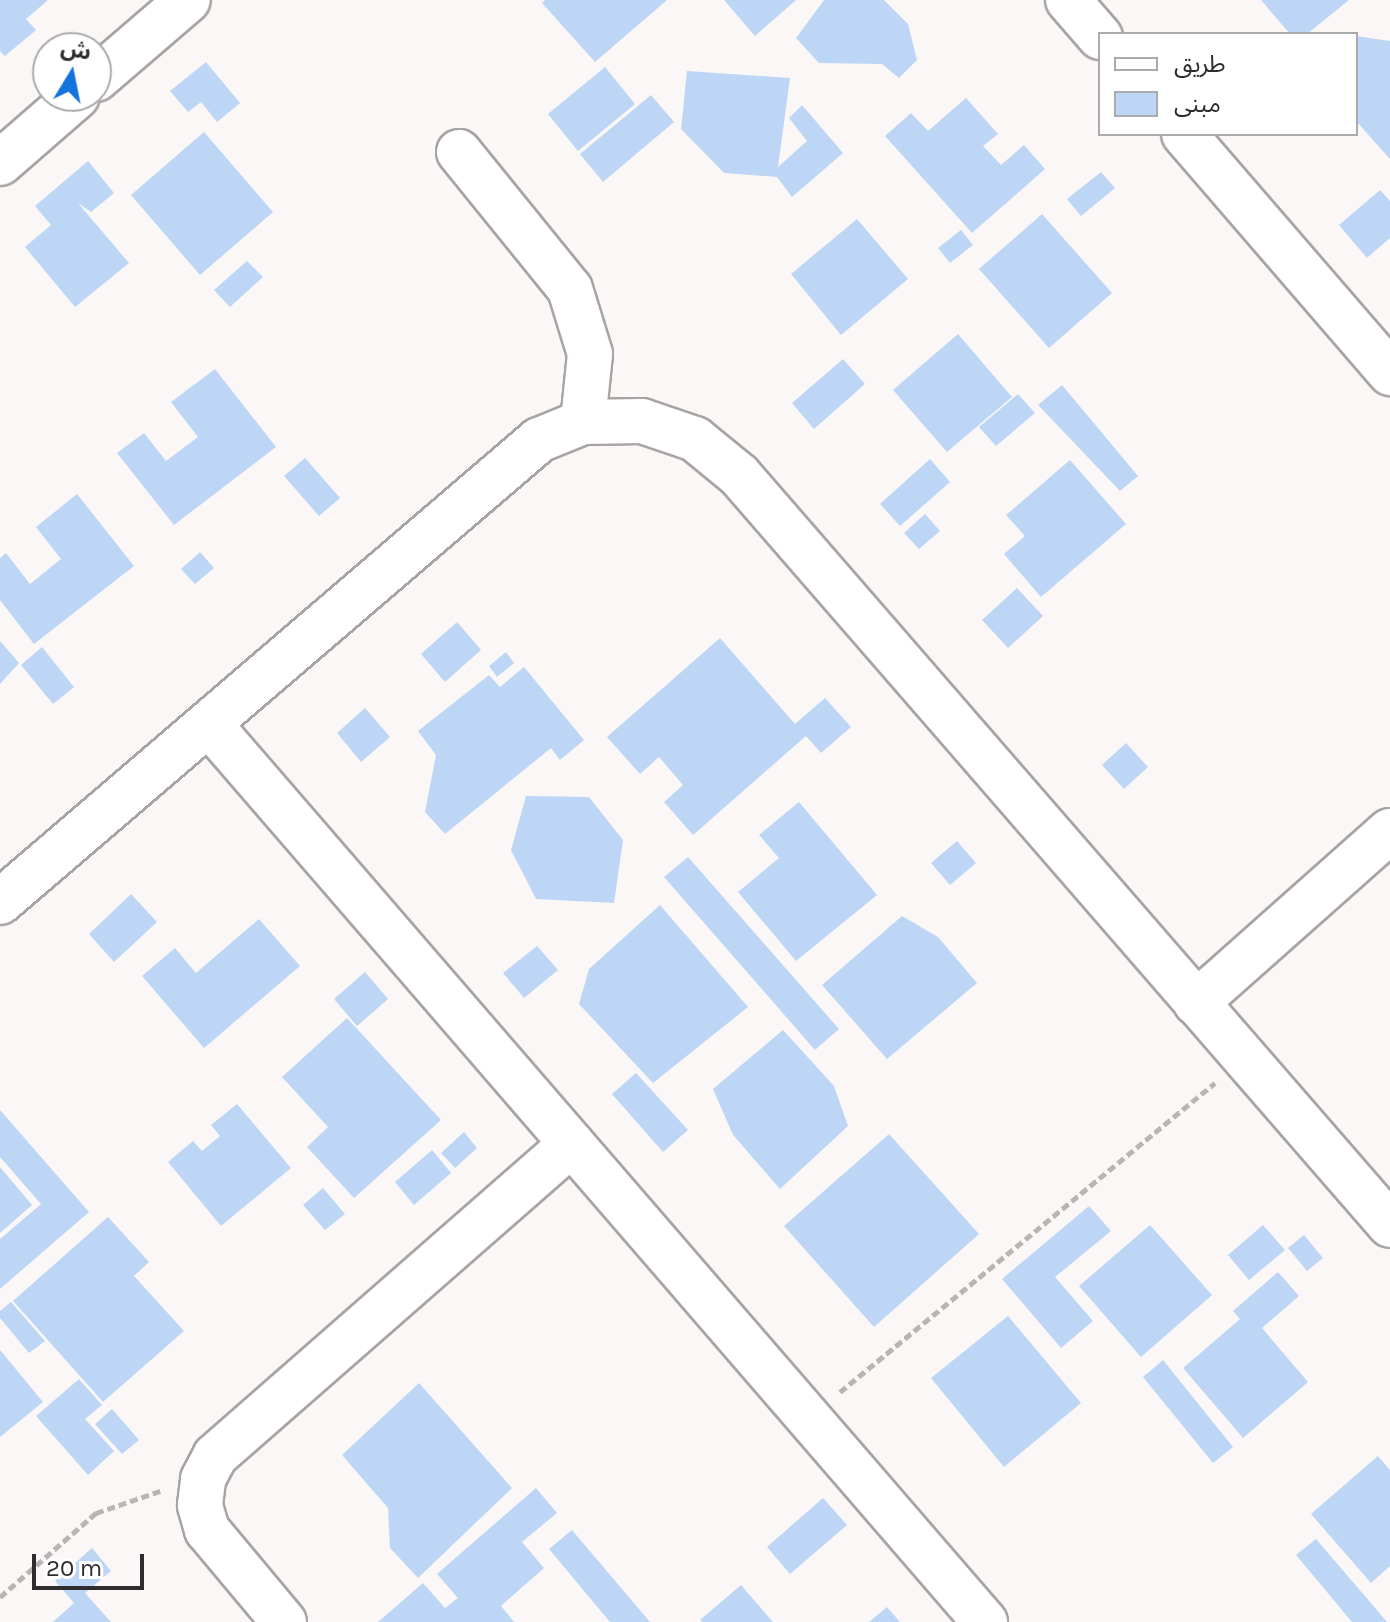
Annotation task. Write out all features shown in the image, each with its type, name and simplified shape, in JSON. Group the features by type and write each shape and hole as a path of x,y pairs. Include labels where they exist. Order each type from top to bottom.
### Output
{"street":[{"path":"112,65 188,0"},
{"path":"1068,0 1098,35"},
{"path":"0,163 59,112"},
{"path":"1186,136 1390,373"},
{"path":"459,152 570,289 590,354 583,422"},
{"path":"0,902 500,470 539,440 583,422 642,421 695,439 739,475 1390,1225"},
{"path":"209,724 985,1622"},
{"path":"1196,1003 1390,831"},
{"path":"284,1622 207,1530 200,1505 203,1479 234,1438 572,1144"}],"path":[{"path":"808,1418 1244,1059"},
{"path":"0,1597 96,1513 203,1479"}],"building":[{"path":"0,0 48,0 26,19 36,30 5,56 0,51"},
{"path":"545,0 667,0 595,62 542,3"},
{"path":"724,0 796,0 755,36"},
{"path":"824,0 884,0 908,24 917,60 899,78 882,64 819,63 796,38"},
{"path":"1261,0 1349,0 1309,32 1288,32"},
{"path":"1358,36 1390,41 1390,159 1358,123"},
{"path":"206,62 240,103 217,122 201,102 188,112 170,91"},
{"path":"605,67 635,104 578,151 548,114"},
{"path":"687,71 790,78 778,167 807,141 789,118 802,105 843,153 792,197 777,177 724,173 681,129"},
{"path":"651,95 674,122 603,182 580,154"},
{"path":"966,98 998,134 983,146 1001,165 1024,145 1045,169 972,233 885,136 911,113 928,131"},
{"path":"204,132 273,212 200,275 131,195"},
{"path":"88,161 114,193 91,212 78,203 129,263 75,307 25,247 51,225 35,206"},
{"path":"1101,172 1115,188 1081,216 1067,199"},
{"path":"1380,190 1390,201 1390,238 1367,258 1339,225"},
{"path":"1042,214 1112,293 1049,348 979,269"},
{"path":"857,219 908,279 841,335 791,274"},
{"path":"961,230 973,245 950,263 938,248"},
{"path":"247,261 263,277 230,307 214,290"},
{"path":"958,334 1012,397 947,452 893,390"},
{"path":"843,359 865,384 814,429 792,403"},
{"path":"215,369 276,447 174,525 117,453 144,433 166,461 198,437 171,402"},
{"path":"1062,385 1138,476 1120,491 1038,405"},
{"path":"1018,394 1035,413 996,446 979,427"},
{"path":"305,458 340,498 319,516 284,476"},
{"path":"930,459 950,482 900,526 880,504"},
{"path":"1070,460 1126,524 1041,597 1004,554 1025,536 1006,515"},
{"path":"77,494 134,566 34,644 0,600 0,558 6,553 30,584 61,559 36,527"},
{"path":"925,514 940,531 919,549 904,533"},
{"path":"200,552 214,568 195,584 181,569"},
{"path":"1017,588 1043,616 1008,648 982,620"},
{"path":"457,622 481,650 445,682 421,654"},
{"path":"720,638 795,724 825,698 851,727 821,753 806,736 693,835 664,802 683,785 659,757 640,774 607,737"},
{"path":"0,641 19,663 0,684"},
{"path":"42,647 74,687 53,704 21,665"},
{"path":"506,652 514,663 497,677 489,666"},
{"path":"524,667 584,740 560,760 551,748 445,834 425,812 436,755 418,731 489,675 500,687"},
{"path":"365,708 390,737 361,762 337,733"},
{"path":"1126,743 1148,767 1124,789 1102,765"},
{"path":"526,796 589,797 623,840 614,903 536,899 511,850"},
{"path":"799,802 877,895 796,961 738,892 779,858 759,835"},
{"path":"957,841 976,863 950,885 931,863"},
{"path":"688,857 839,1029 815,1050 664,877"},
{"path":"131,894 157,922 114,962 89,934"},
{"path":"660,905 748,1007 653,1083 579,1004 589,969"},
{"path":"902,916 938,937 977,983 887,1059 822,985"},
{"path":"259,919 300,966 204,1048 142,976 175,948 196,973"},
{"path":"537,946 558,970 524,998 503,973"},
{"path":"365,972 388,999 357,1026 334,999"},
{"path":"347,1018 441,1120 354,1198 307,1147 328,1127 282,1077"},
{"path":"783,1030 834,1086 848,1126 780,1189 733,1135 713,1089"},
{"path":"636,1073 688,1130 663,1152 612,1094"},
{"path":"237,1104 291,1168 221,1226 168,1162 193,1141 202,1151 220,1136 211,1125"},
{"path":"0,1110 89,1212 0,1289 0,1239 41,1204 0,1157"},
{"path":"464,1132 477,1148 455,1168 441,1153"},
{"path":"889,1134 979,1234 874,1327 784,1226"},
{"path":"432,1150 451,1173 414,1205 395,1182"},
{"path":"0,1167 32,1205 0,1233"},
{"path":"323,1188 345,1214 325,1230 303,1205"},
{"path":"1089,1206 1111,1231 1055,1277 1093,1321 1061,1348 1002,1279"},
{"path":"108,1217 149,1262 134,1276 184,1331 103,1402 13,1301"},
{"path":"1150,1225 1212,1295 1141,1357 1079,1286"},
{"path":"1263,1225 1285,1250 1249,1280 1228,1255"},
{"path":"1304,1235 1323,1258 1307,1271 1288,1248"},
{"path":"1278,1272 1299,1296 1262,1328 1308,1382 1243,1438 1183,1368 1240,1319 1233,1311"},
{"path":"11,1302 45,1341 29,1353 0,1318 0,1311"},
{"path":"1008,1316 1081,1403 1004,1467 931,1378"},
{"path":"0,1350 43,1402 0,1437"},
{"path":"1163,1360 1233,1447 1213,1463 1143,1377"},
{"path":"79,1379 102,1405 85,1419 114,1451 88,1475 36,1416"},
{"path":"419,1383 512,1488 418,1578 390,1548 388,1508 342,1455"},
{"path":"112,1409 139,1440 122,1454 95,1424"},
{"path":"1378,1456 1390,1470 1390,1566 1371,1583 1311,1514"},
{"path":"536,1488 557,1513 522,1542 544,1568 501,1606 514,1622 378,1622 423,1583 445,1608 458,1598 437,1574"},
{"path":"823,1498 847,1525 790,1574 767,1547"},
{"path":"572,1530 650,1622 610,1622 549,1549"},
{"path":"1316,1539 1387,1622 1352,1622 1296,1555"},
{"path":"92,1548 111,1571 85,1593 111,1622 53,1622 74,1603 55,1581"},
{"path":"741,1585 773,1622 700,1620"},
{"path":"887,1607 900,1622 869,1622"}]}
